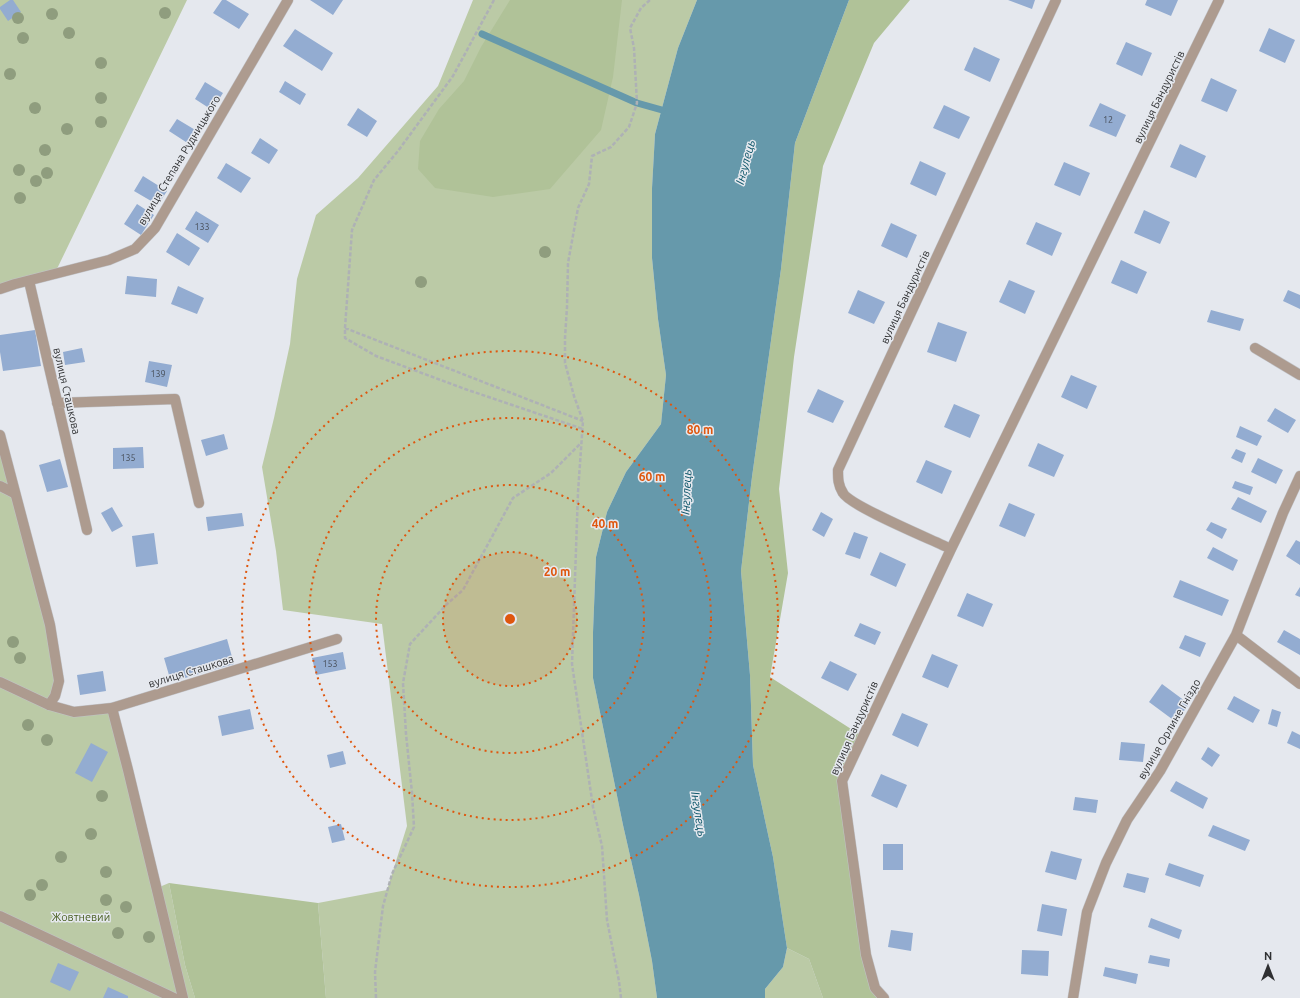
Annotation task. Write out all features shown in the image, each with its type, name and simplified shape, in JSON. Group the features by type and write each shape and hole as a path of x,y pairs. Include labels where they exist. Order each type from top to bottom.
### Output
{"street":[{"name":"вулиця Степана Рудницького","path":"0,289 109,260 135,248 155,228 288,0"},
{"name":"вулиця Бандуристів","path":"951,549 861,507 843,495 838,482 838,470 1056,0"},
{"name":"вулиця Бандуристів","path":"884,998 875,988 866,955 842,781 951,549 1219,0"},
{"name":"вулиця Сташкова","path":"29,281 87,530"},
{"path":"1255,348 1300,375"},
{"path":"57,402 175,399 199,503"},
{"path":"0,435 14,493 50,624 59,681 55,696 49,705"},
{"name":"вулиця Орлине Гніздо","path":"1073,998 1087,912 1106,862 1127,820 1160,771 1236,635 1283,513 1300,476"},
{"path":"0,486 14,493"},
{"path":"1236,635 1300,684"},
{"name":"вулиця Сташкова","path":"0,682 49,705 74,712 112,708 337,639"},
{"path":"112,708 183,998"},
{"path":"0,916 174,998"}],"path":[{"path":"494,0 452,76 398,152 374,180 352,230 345,328 346,338 376,356 465,390 583,428"},
{"path":"621,998 607,920 602,846 593,807 572,664 578,492 583,421 565,364 568,263 578,208 589,184 592,156 611,147 629,127 637,103 635,63 630,28 641,8 650,0"},
{"path":"345,328 583,421"},
{"path":"376,998 375,972 383,906 392,874 414,827 403,683 410,644 446,604 463,590 513,498 551,473 582,443"}],"green space":[{"path":"0,0 187,0 54,275 0,289"},
{"path":"473,0 697,0 678,48 655,134 652,188 652,258 658,319 666,375 661,424 626,472 607,512 596,557 593,678 639,895 652,961 657,998 326,998 318,903 387,890 407,826 382,624 283,610 276,551 262,467 290,344 297,279 316,215 358,178 438,86"},
{"path":"510,0 622,0 613,77 601,130 550,189 493,197 435,188 418,169 420,141 439,109 464,81 481,47"},
{"path":"849,0 910,0 874,43 823,166 794,357 779,489 788,573 770,677 862,736 842,781 866,955 884,998 823,998 809,959 787,948 773,857 753,765 750,675 741,571 752,477 781,269 795,143"},
{"name":"Жовтневий","path":"0,435 59,681 50,705 74,712 112,708 157,888 169,883 185,965 195,998 0,998"},
{"path":"169,883 318,903 326,998 195,998 185,965"},
{"path":"787,948 809,959 823,998 765,998 765,989 783,967"}],"water":[{"name":"Інгулець","path":"697,0 849,0 795,143 781,269 752,477 741,571 750,675 753,765 773,857 787,948 783,967 765,989 765,998 657,998 652,961 639,895 593,678 596,557 607,512 626,472 661,424 666,375 658,319 652,258 652,188 655,134 678,48"}],"building":[{"path":"10,0 13,0 21,12 8,21 0,7"},
{"path":"222,0 226,0 249,14 239,29 213,13"},
{"path":"310,0 343,0 333,15"},
{"path":"1008,0 1035,0 1032,9"},
{"path":"1147,0 1178,0 1171,16 1145,5"},
{"path":"1269,28 1295,40 1285,63 1259,51"},
{"path":"295,29 333,53 322,71 283,46"},
{"path":"1126,42 1152,53 1142,76 1116,64"},
{"path":"974,47 1000,59 990,82 964,70"},
{"path":"1211,78 1237,90 1227,112 1201,101"},
{"path":"285,81 306,94 300,105 279,92"},
{"path":"205,82 223,93 212,110 195,99"},
{"path":"1100,103 1126,115 1116,137 1089,126"},
{"path":"944,105 970,117 959,139 933,128"},
{"path":"358,108 377,121 367,137 347,125"},
{"path":"177,119 197,131 189,144 169,131"},
{"path":"260,138 278,150 269,164 251,153"},
{"path":"1180,144 1206,156 1196,178 1170,167"},
{"path":"920,161 946,173 936,196 910,184"},
{"path":"1064,162 1090,173 1080,196 1054,185"},
{"path":"226,163 251,178 241,193 217,178"},
{"path":"143,176 167,191 158,205 134,191"},
{"path":"137,204 154,215 141,235 124,224"},
{"path":"1144,210 1170,222 1160,244 1134,233"},
{"path":"196,211 219,225 208,243 185,229"},
{"path":"1036,222 1062,233 1052,256 1026,244"},
{"path":"891,223 917,235 907,258 881,246"},
{"path":"177,233 200,248 189,266 166,252"},
{"path":"1121,260 1147,272 1137,294 1111,283"},
{"path":"127,276 157,279 156,297 125,294"},
{"path":"1009,280 1035,291 1025,314 999,302"},
{"path":"178,286 204,298 197,314 171,304"},
{"path":"858,290 885,302 874,324 848,313"},
{"path":"1288,290 1300,295 1300,309 1283,301"},
{"path":"1211,310 1244,319 1240,331 1207,322"},
{"path":"938,322 967,332 956,362 927,352"},
{"path":"35,330 41,366 3,371 0,352 0,335"},
{"path":"82,348 85,362 65,365 63,352"},
{"path":"149,361 172,365 167,387 145,382"},
{"path":"1071,375 1097,386 1087,409 1061,397"},
{"path":"818,389 844,401 833,423 807,412"},
{"path":"954,404 980,415 970,438 944,427"},
{"path":"1275,408 1296,420 1288,433 1267,421"},
{"path":"1240,426 1262,436 1257,446 1236,437"},
{"path":"224,434 228,449 206,456 201,440"},
{"path":"1038,443 1064,455 1054,477 1028,466"},
{"path":"143,447 144,468 113,469 113,448"},
{"path":"1236,449 1246,453 1242,463 1231,458"},
{"path":"1258,458 1283,470 1276,484 1251,472"},
{"path":"60,459 68,487 47,492 39,465"},
{"path":"926,460 952,471 942,494 916,482"},
{"path":"1235,481 1253,487 1250,495 1232,488"},
{"path":"1238,497 1267,511 1261,523 1231,509"},
{"path":"1009,503 1035,514 1025,537 999,526"},
{"path":"112,507 123,526 112,532 101,513"},
{"path":"821,512 833,519 824,537 812,530"},
{"path":"242,513 244,526 208,531 206,517"},
{"path":"1211,522 1227,529 1222,539 1206,530"},
{"path":"854,532 868,537 860,559 845,554"},
{"path":"154,533 158,564 136,567 132,536"},
{"path":"1296,540 1300,542 1300,565 1286,556"},
{"path":"1213,547 1238,560 1233,571 1207,558"},
{"path":"880,552 906,564 896,587 870,575"},
{"path":"1180,580 1229,600 1222,616 1173,597"},
{"path":"1300,587 1300,597 1295,595"},
{"path":"967,593 993,604 983,627 957,616"},
{"path":"860,623 881,632 875,645 854,636"},
{"path":"1284,630 1300,639 1300,655 1277,642"},
{"path":"1185,635 1206,643 1200,657 1179,648"},
{"path":"227,639 234,664 171,682 164,658"},
{"path":"343,652 346,669 316,675 312,658"},
{"path":"932,654 958,665 948,688 922,677"},
{"path":"830,661 857,674 848,691 821,678"},
{"path":"103,671 106,691 80,695 77,675"},
{"path":"1162,684 1189,704 1176,722 1149,702"},
{"path":"1234,696 1260,710 1253,723 1227,709"},
{"path":"250,709 254,729 222,736 218,716"},
{"path":"1272,709 1281,712 1277,727 1268,724"},
{"path":"902,713 928,724 918,747 892,735"},
{"path":"1292,731 1300,735 1300,749 1287,743"},
{"path":"1121,742 1145,744 1143,762 1119,760"},
{"path":"91,743 108,752 92,782 75,773"},
{"path":"1208,747 1220,755 1212,767 1201,759"},
{"path":"343,751 346,764 330,768 327,755"},
{"path":"881,774 907,785 897,808 871,796"},
{"path":"1176,781 1208,798 1203,809 1170,791"},
{"path":"1075,797 1098,800 1096,813 1073,810"},
{"path":"341,824 345,840 332,843 328,827"},
{"path":"1213,825 1250,840 1245,851 1208,836"},
{"path":"883,844 903,844 903,870 883,870"},
{"path":"1051,851 1082,859 1076,880 1045,872"},
{"path":"1169,863 1204,875 1200,887 1165,875"},
{"path":"1127,873 1149,878 1145,893 1123,887"},
{"path":"1042,904 1067,909 1062,936 1037,931"},
{"path":"1151,918 1182,930 1179,939 1148,927"},
{"path":"891,930 913,933 911,951 888,947"},
{"path":"1022,950 1049,951 1048,976 1021,974"},
{"path":"1150,955 1170,959 1169,967 1148,963"},
{"path":"58,963 79,972 70,991 50,982"},
{"path":"1105,967 1138,974 1136,984 1103,976"},
{"path":"108,987 128,996 128,998 103,998"}],"waterway":[{"path":"482,34 637,103 662,110"}]}
